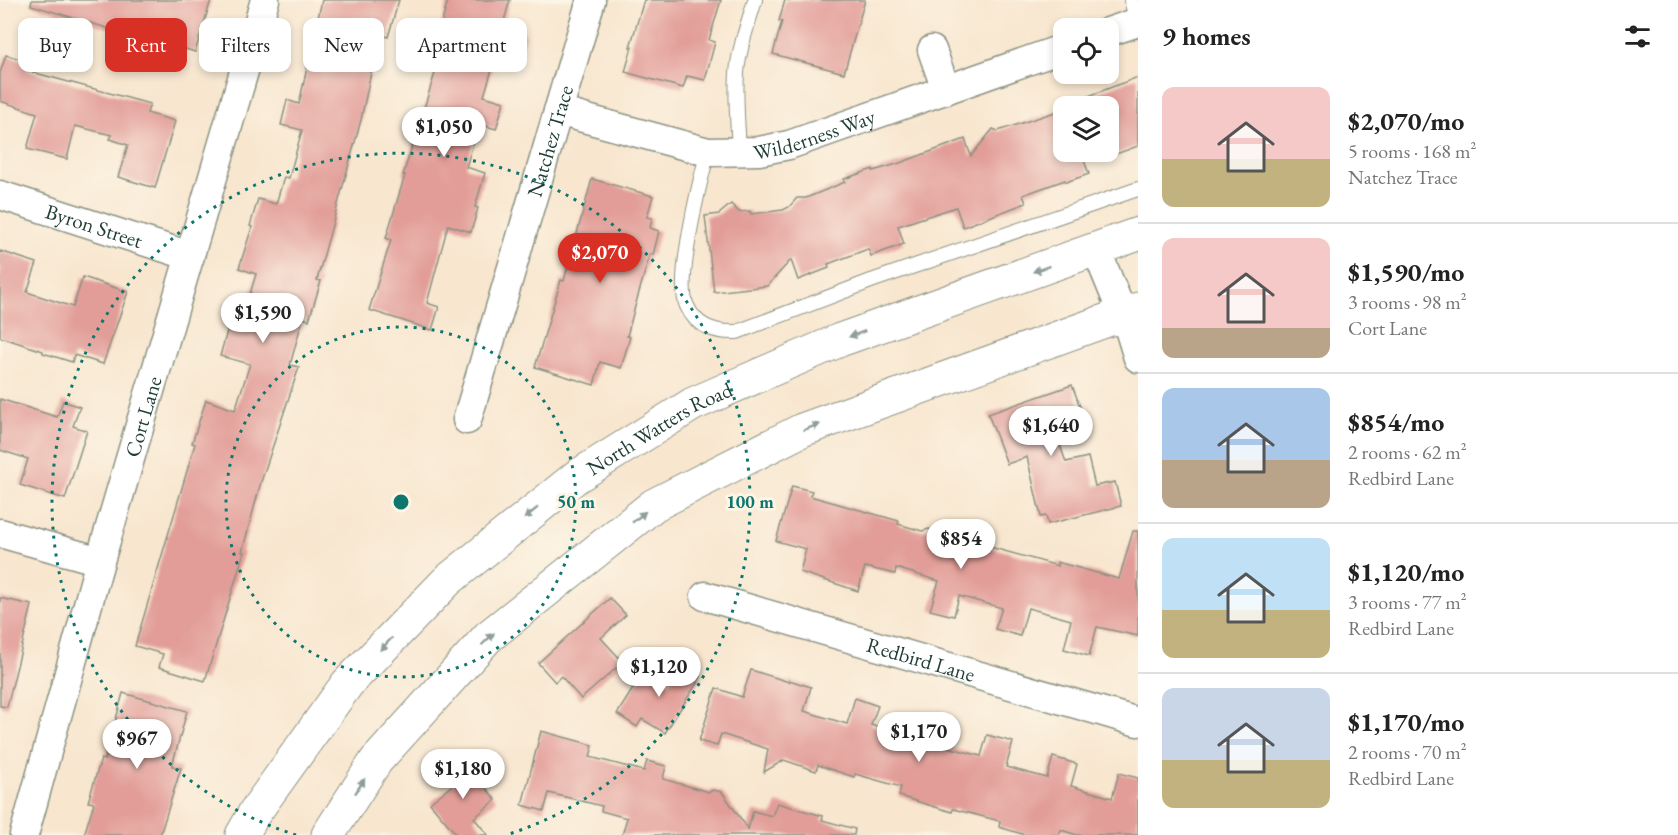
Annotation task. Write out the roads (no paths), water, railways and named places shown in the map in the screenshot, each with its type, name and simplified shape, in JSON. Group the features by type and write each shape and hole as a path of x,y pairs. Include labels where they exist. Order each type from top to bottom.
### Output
{"main road":[{"name":"North Watters Road","path":"242,835 255,812 347,684 447,581 576,477 704,399 840,340 1138,234"},
{"path":"328,835 376,761 488,638 654,505 802,430 1130,311"}],"street":[{"name":"Cort Lane","path":"24,835 100,561 265,0"},
{"name":"Natchez Trace","path":"467,420 591,0"},
{"path":"1119,25 1135,15"},
{"path":"932,50 946,90"},
{"name":"Wilderness Way","path":"558,111 708,152 759,151 789,145 1053,52"},
{"name":"Byron Street","path":"0,195 190,256"},
{"path":"1096,249 1130,311 1138,358"},
{"path":"0,532 100,561"},
{"name":"Redbird Lane","path":"705,596 1138,722"}],"lane":[{"path":"739,152 737,72 740,52 755,0"},
{"path":"708,152 700,181 684,271 683,291 686,306 695,318 707,328 721,333 737,332 872,281 1138,189"}]}
